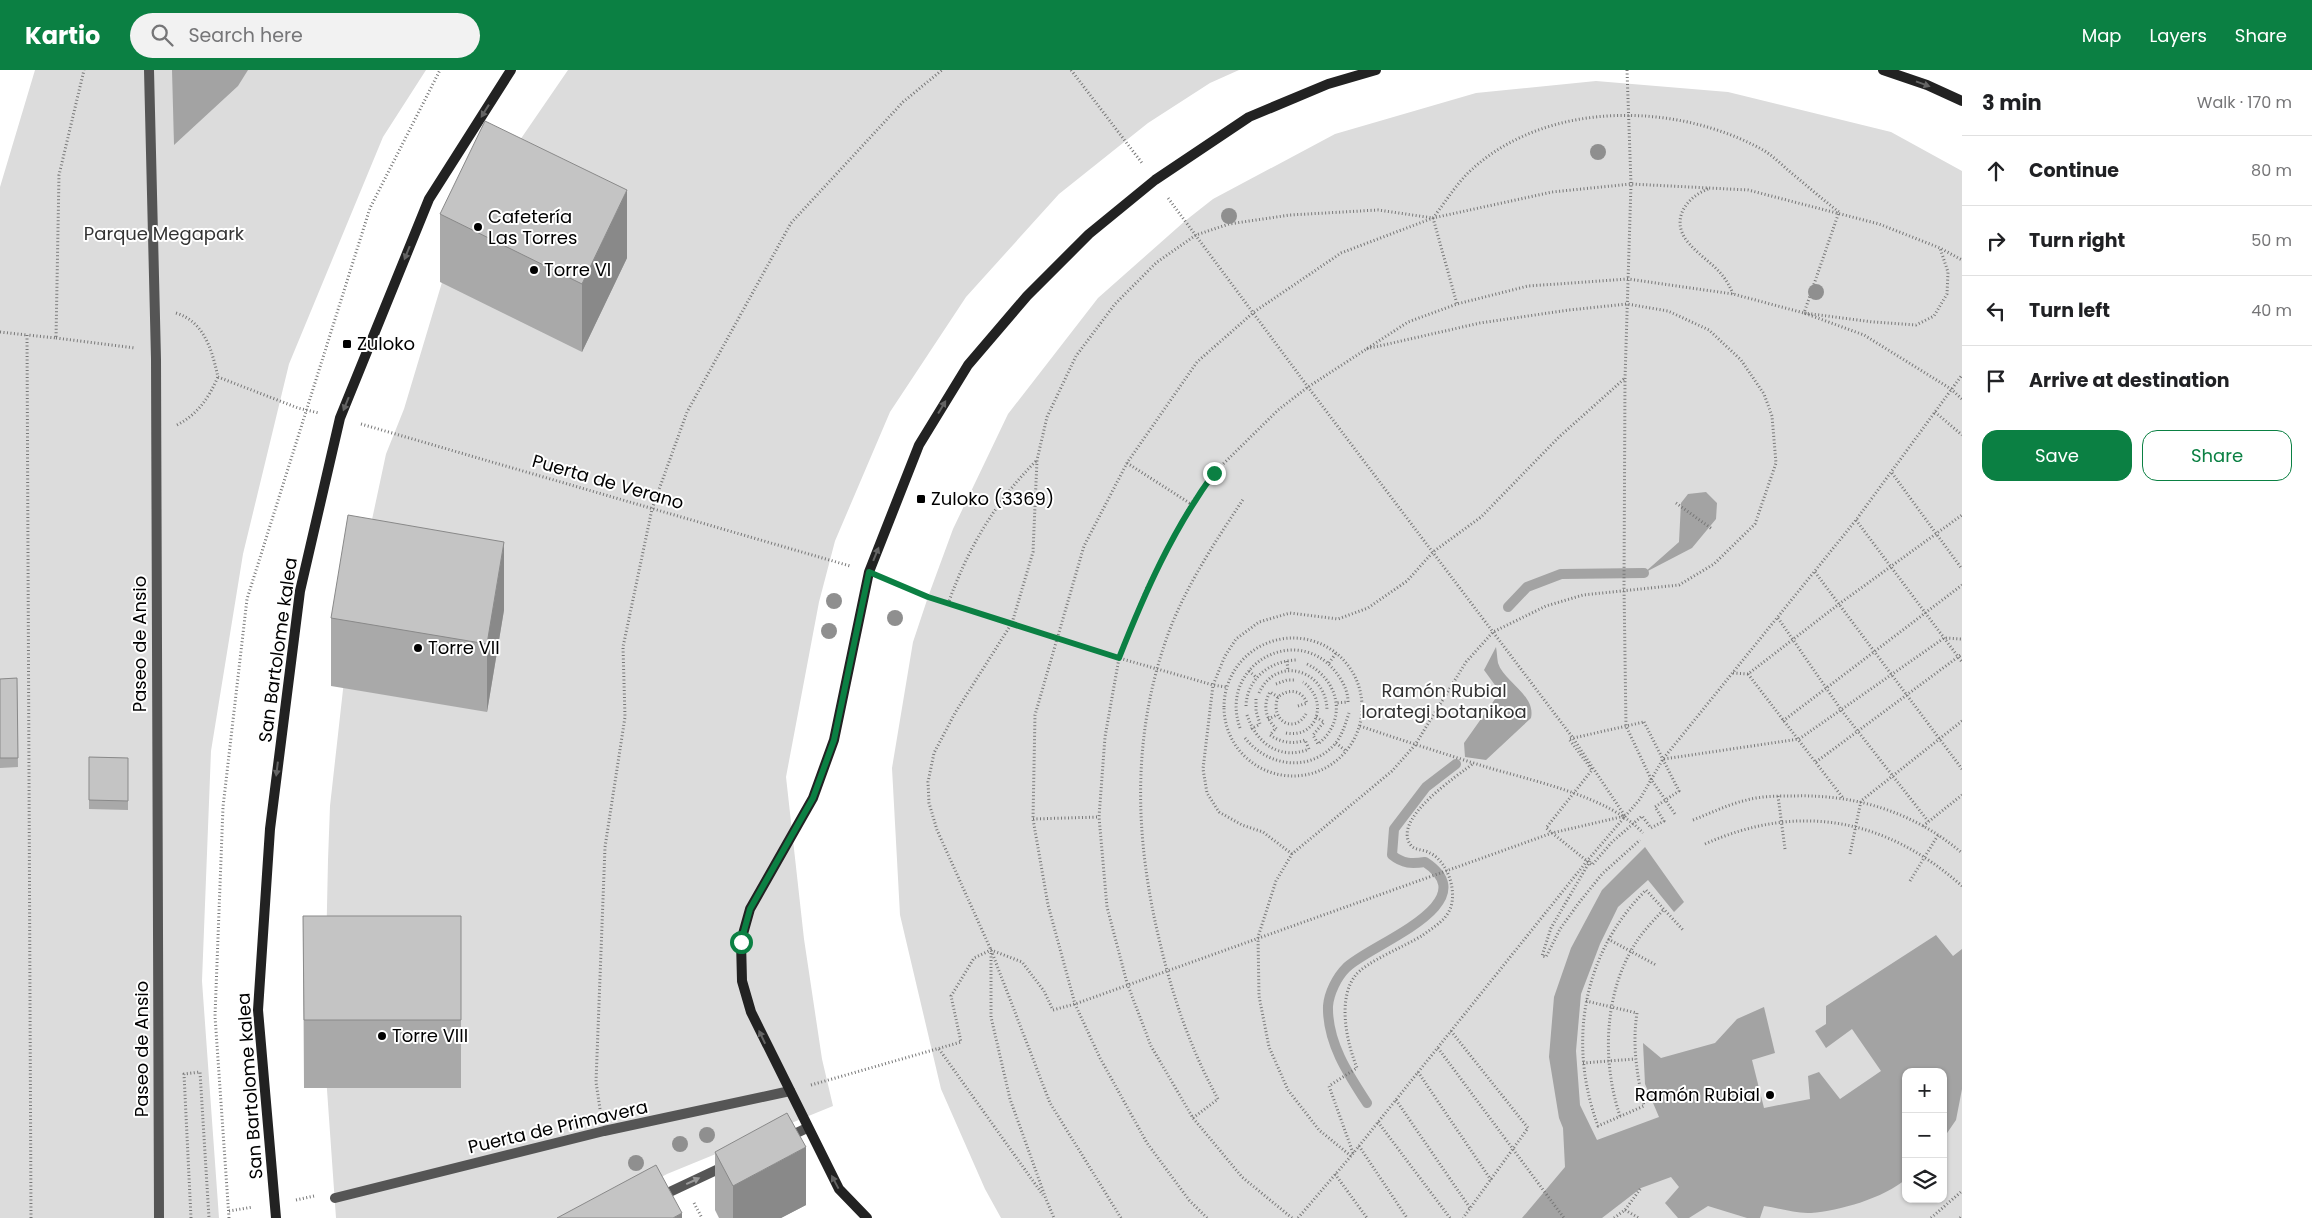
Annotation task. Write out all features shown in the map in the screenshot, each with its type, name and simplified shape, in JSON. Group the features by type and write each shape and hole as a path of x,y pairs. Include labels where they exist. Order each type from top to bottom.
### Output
{"street":[{"name":"Paseo de Ansio","path":"149,70 156,351 159,1218"},
{"name":"San Bartolome kalea","path":"276,1218 258,1010 270,829 300,591 340,418 429,199 511,70"},
{"path":"867,1218 839,1189 751,1012 742,981 741,942 750,909 813,798 834,740 869,572 919,445 968,365 1026,296 1089,234 1155,180 1250,118 1328,84 1376,70"},
{"path":"1883,70 1927,85 1962,101"},
{"name":"Puerta de Primavera","path":"334,1198 604,1131 790,1091"},
{"path":"772,1144 807,1128"},
{"path":"651,1201 737,1160"}],"path":[{"path":"56,338 58,175 84,70"},
{"path":"604,1131 596,1082 605,847 625,717 623,647 652,508 686,412 791,223 903,102 942,70"},
{"path":"1071,70 1573,738 1625,816"},
{"path":"1627,70 1631,184 1625,379 1624,589 1626,726 1651,779 1675,814"},
{"path":"1433,218 1468,173 1507,144 1551,126 1593,117 1628,114 1660,117 1731,134 1765,151 1839,212"},
{"path":"1207,1218 1189,1200 1147,1143 1100,1058 1075,1004 1048,905 1033,819 1035,715 1056,637 1084,546 1127,463 1197,362 1254,312 1341,253 1433,218 1552,192 1631,184 1748,190 1839,212 1879,224 1940,248 1962,260"},
{"path":"1711,188 1696,194 1685,205 1681,214 1681,228 1687,241 1728,280 1733,294"},
{"path":"1121,1218 1050,1103 992,950 937,830 929,804 928,782 934,753 955,713 1012,623 1033,552 1037,460 1047,417 1076,356 1115,304 1158,262 1196,235 1229,224 1290,215 1378,210 1433,218"},
{"path":"1804,313 1839,212"},
{"path":"1433,218 1458,304"},
{"path":"1804,313 1873,322 1916,325 1934,316 1947,294 1948,272 1940,248"},
{"path":"1292,1218 1242,1177 1193,1118 1151,1046 1128,984 1107,907 1098,817 1105,737 1119,658 1147,587 1192,504 1214,473 1278,410 1308,387 1408,322 1458,304 1528,286 1628,279 1733,294 1804,313 1864,335 1951,389 1962,399"},
{"path":"1350,1156 1319,1130 1288,1090 1268,1047 1259,996 1258,937 1276,881 1292,854 1392,771 1415,745 1466,662 1492,632 1546,606 1583,596 1624,589 1679,585 1714,564 1755,524 1776,462 1772,416 1764,394 1741,360 1709,330 1668,310 1627,304 1569,310 1480,324 1364,350"},
{"path":"154,306 182,315 203,331 212,353 218,378 209,398 196,413 179,424 156,432"},
{"path":"0,332 156,351"},
{"path":"27,335 30,1218"},
{"path":"1640,840 1602,874 1560,929 1546,957 1542,956 1551,928 1591,856 1640,799 1663,759 1856,520 1962,376"},
{"name":"Puerta de Verano","path":"218,378 298,408 340,418 869,572 948,604 1119,658 1226,687"},
{"path":"1292,854 1263,832 1219,812 1207,793 1203,769 1213,685 1225,656 1236,639 1260,622 1290,613 1338,619 1368,608 1407,581 1433,552 1481,517 1559,437 1625,379"},
{"path":"1935,412 1962,435"},
{"path":"948,604 961,567 983,530 1015,482 1037,460"},
{"path":"1127,463 1192,504"},
{"path":"1892,473 1962,569"},
{"path":"1193,1118 1218,1099 1201,1070 1181,1018 1166,970 1144,867 1140,816 1140,766 1148,709 1167,637 1188,590 1213,545 1244,498"},
{"path":"1676,503 1712,528"},
{"path":"1733,673 1748,674 1839,604 1962,515"},
{"path":"1856,520 1962,662"},
{"path":"1815,572 1962,769"},
{"path":"1783,721 1962,585"},
{"path":"1778,618 1842,710 1928,821"},
{"path":"1290,637 1312,640 1336,653 1348,664 1358,683 1363,704 1360,726 1351,746 1336,762 1317,772 1295,777 1274,774 1254,765 1238,749 1227,730 1223,709 1226,687 1235,667 1250,651 1269,641 1290,637"},
{"path":"1663,759 1798,739 1944,638 1962,639"},
{"path":"1240,728 1236,715 1236,696 1243,677 1256,662 1273,653 1293,650 1312,654 1329,664 1342,679 1348,695 1348,702 1337,703"},
{"path":"1329,664 1336,653"},
{"path":"1816,762 1908,696 1962,654"},
{"path":"1246,706 1246,698 1263,671 1276,664 1298,660"},
{"path":"1287,661 1288,671"},
{"path":"1307,664 1321,672 1332,685 1337,703 1333,726 1325,738 1318,744 1313,735 1324,722 1316,717"},
{"path":"1249,671 1257,678"},
{"path":"1259,693 1269,679 1275,676 1288,671 1304,673 1314,679 1323,690 1327,699 1327,710"},
{"path":"1748,674 1843,798"},
{"path":"1275,676 1278,684 1296,680"},
{"path":"1286,732 1300,732 1308,728 1316,717 1319,703 1310,687 1304,682"},
{"path":"1323,690 1332,685"},
{"path":"1298,706 1307,703 1302,694 1287,691 1278,697 1275,706 1280,719 1289,724 1299,722 1306,714"},
{"path":"1247,715 1251,729 1260,740 1278,752 1300,752 1308,749 1304,740 1287,742 1270,735 1277,729 1268,719 1265,703 1270,692 1278,697"},
{"path":"1251,729 1260,724 1256,711 1256,699"},
{"path":"1245,738 1253,748 1268,758 1285,763 1303,763 1320,757 1336,743 1344,731 1349,713"},
{"path":"1268,719 1277,715"},
{"path":"1850,854 1861,801 1962,721"},
{"path":"1644,722 1679,791 1655,807 1664,821 1651,828 1642,816 1612,842 1592,866 1546,828 1592,770 1570,739 1573,738 1644,722"},
{"path":"1360,726 1415,745 1574,793 1625,816 1643,834"},
{"path":"1336,743 1346,752"},
{"path":"1276,761 1278,752"},
{"path":"1353,1153 1329,1086 1357,1068 1348,1047 1344,1010 1349,990 1354,976 1366,967 1409,944 1441,922 1453,901 1451,884 1446,870 1431,853 1413,847 1409,843 1406,832 1410,820 1420,808 1474,763"},
{"path":"1693,820 1748,799 1810,795 1843,798 1888,809 1923,826 1962,853"},
{"path":"1923,826 1962,795"},
{"path":"1778,796 1784,849"},
{"path":"790,1091 961,1042 951,996 974,958 992,950 1022,962 1044,991 1053,1010 1075,1004 1552,833 1625,816"},
{"path":"1033,819 1098,817"},
{"path":"1705,844 1747,828 1780,822 1810,821 1857,827 1880,834 1925,856 1962,886"},
{"path":"1910,881 1938,835"},
{"path":"1298,1218 1359,1146 1588,862"},
{"path":"1586,1001 1637,1013 1634,1036 1635,1059 1644,1106 1598,1126 1586,1087 1583,1042 1586,1001 1591,980 1608,939 1619,920 1646,890 1684,931"},
{"path":"1620,1116 1615,1102 1609,1061 1612,1007 1623,969 1630,953 1664,909"},
{"path":"1608,939 1630,953 1656,965"},
{"path":"992,950 991,1017 1010,1100 1054,1218"},
{"path":"1451,1031 1528,1128 1463,1218"},
{"path":"1438,1048 1564,1218"},
{"path":"939,1049 1046,1199"},
{"path":"1584,1063 1635,1059"},
{"path":"191,1218 184,1074 200,1072 209,1218"},
{"path":"1418,1072 1491,1180"},
{"path":"1396,1100 1470,1208"},
{"path":"1378,1122 1450,1218"},
{"path":"1359,1146 1407,1218"},
{"path":"1335,1174 1367,1218"},
{"path":"1614,1218 1625,1210 1642,1188"},
{"path":"1931,1218 1962,1191"},
{"path":"1625,1210 1639,1218"},
{"path":"1937,1214 1940,1218"}],"green space":[{"name":"Parque Megapark","path":"35,70 426,70 383,137 289,364 243,554 211,751 202,981 219,1218 0,1218 0,187"},
{"path":"568,70 1239,70 1210,83 1148,123 1059,194 966,297 890,412 835,541 819,602 786,777 804,939 822,1059 833,1106 667,1174 584,1218 336,1218 324,1047 328,860 330,806 351,618 386,454 404,409 443,279 505,162"},
{"name":"Ramón Rubial lorategi botanikoa","path":"1596,81 1728,92 1891,132 1962,171 1962,1218 1001,1218 985,1189 941,1089 900,915 892,768 913,642 953,529 1008,414 1098,298 1185,221 1213,199 1335,134 1476,93"}],"shaded area":[{"path":"172,70 248,70 238,86 174,145"},
{"path":"1706,492 1717,503 1716,519 1692,548 1644,573 1679,542 1681,503 1688,494"},
{"path":"1496,647 1501,670 1529,702 1531,718 1486,760 1465,757 1464,743 1500,692 1484,670"},
{"path":"1645,847 1684,902 1674,912 1648,880 1618,907 1600,944 1581,994 1576,1051 1580,1105 1597,1140 1659,1117 1645,1084 1643,1043 1661,1058 1715,1043 1737,1019 1764,1007 1775,1053 1752,1060 1764,1108 1810,1099 1808,1076 1819,1072 1840,1099 1881,1071 1852,1029 1826,1048 1815,1031 1826,1024 1826,1006 1936,935 1953,956 1962,949 1962,1089 1956,1120 1947,1133 1947,1068 1902,1068 1902,1182 1874,1198 1835,1210 1811,1213 1799,1213 1764,1206 1760,1218 1747,1218 1708,1206 1689,1218 1678,1218 1665,1203 1679,1187 1671,1177 1641,1188 1602,1218 1522,1218 1565,1167 1563,1128 1559,1118 1549,1057 1554,997 1571,948 1602,890"}],"building":[{"path":"485,121 627,190 582,284 440,214"},
{"path":"348,515 504,542 487,644 331,618"},
{"path":"17,678 18,758 0,758 0,679"},
{"path":"89,757 128,758 128,801 89,800"},
{"path":"303,916 461,916 461,1020 304,1020"},
{"path":"787,1113 806,1147 733,1186 715,1152"},
{"path":"656,1165 682,1213 673,1218 557,1218"}],"waterway":[{"path":"1508,607 1527,587 1561,574 1644,573"},
{"path":"1367,1103 1346,1069 1335,1045 1329,1019 1328,1006 1330,996 1346,968 1418,922 1434,908 1443,893 1441,878 1425,862 1408,863 1392,855 1394,829 1426,787 1456,764"}],"place":[{"name":"Cafetería Las Torres","path":"478,227"},
{"name":"Torre VI","path":"534,270"},
{"name":"Zuloko","path":"347,344"},
{"name":"Zuloko (3369)","path":"921,499"},
{"name":"Torre VII","path":"418,648"},
{"name":"Torre VIII","path":"382,1036"},
{"name":"Ramón Rubial","path":"1770,1095"}],"route":[{"path":"741,942 750,909 813,798 834,740 869,572 928,597 1119,658 1147,587 1192,504 1214,473"}]}
